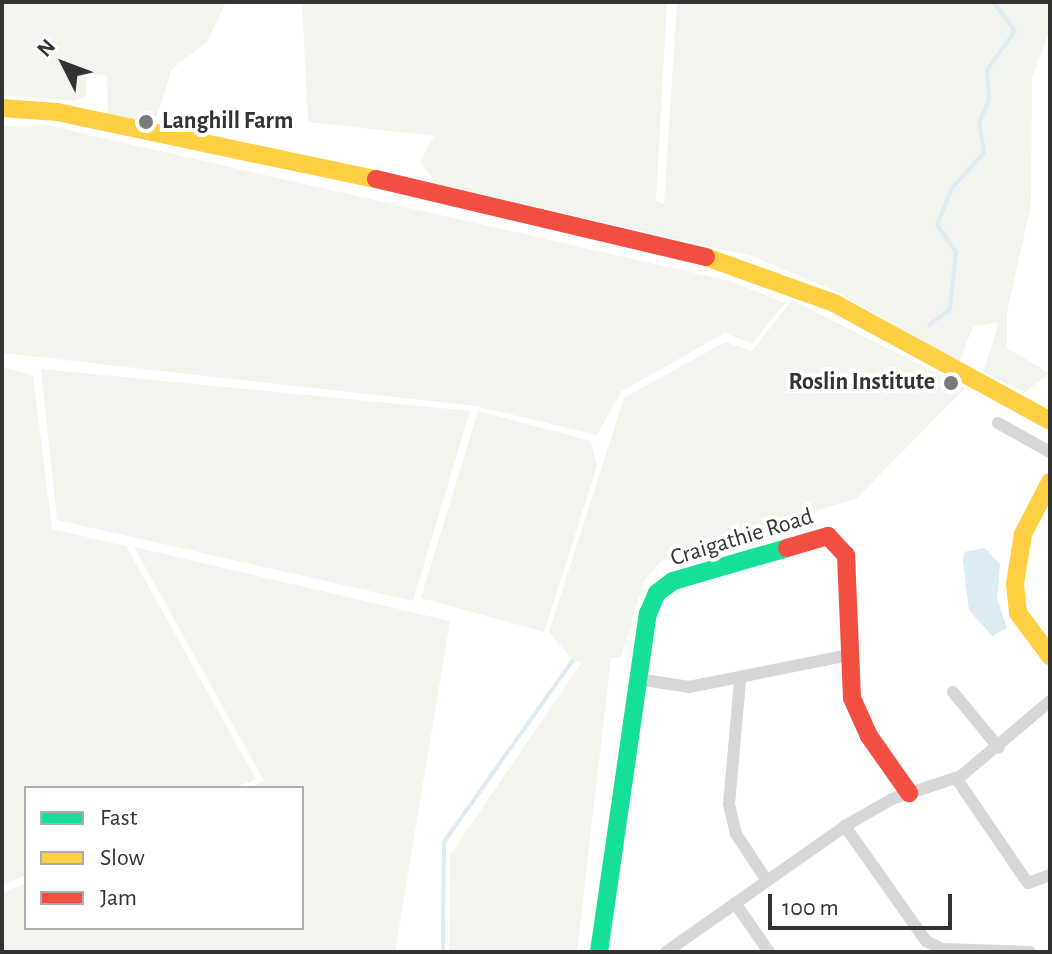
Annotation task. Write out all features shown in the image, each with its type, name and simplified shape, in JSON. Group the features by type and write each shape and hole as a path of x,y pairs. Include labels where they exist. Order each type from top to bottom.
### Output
{"main road":[{"path":"2,108 57,112 300,161 744,266 834,303 1050,420"},
{"path":"1050,482 1023,534 1015,584 1018,613 1050,656"},
{"name":"Craigathie Road","path":"637,679 648,614 657,593 673,581 828,536 846,555 852,698 869,736 909,793"},
{"path":"599,952 637,679"}],"street":[{"path":"998,423 1050,452"},
{"path":"637,679 689,687 740,681 849,655"},
{"path":"740,681 729,804 736,834 767,881"},
{"path":"953,692 999,748"},
{"path":"666,952 845,826 909,793 956,778 999,748 1050,701"},
{"path":"956,778 1028,883 1050,875"},
{"path":"845,826 926,941 942,949 1030,951"},
{"path":"735,903 769,952"}],"shaded area":[{"path":"2,2 226,2 207,42 172,69 154,124 108,114 107,76 86,73 86,95 76,101 2,95"},
{"path":"302,2 667,2 656,201 664,204 677,2 1050,2 1050,29 1032,78 1031,204 1007,312 1007,348 1049,373 1025,392 983,373 999,322 973,327 959,362 835,291 752,256 436,184 420,161 434,136 308,122"},
{"path":"46,125 730,281 785,303 752,344 725,333 622,391 597,435 476,406 2,353 2,126"},
{"path":"792,300 965,388 857,498 661,561 644,581 621,657 611,658 577,952 449,952 450,855 582,662 574,662 549,632 624,398 725,342 752,351"},
{"path":"2,367 33,375 52,529 126,546 256,779 239,786 24,786 24,876 2,885"},
{"path":"41,369 470,411 413,601 57,520"},
{"path":"478,411 591,441 597,466 544,632 421,598"},
{"path":"134,547 450,621 395,952 2,952 2,893 24,884 24,930 304,930 304,786 253,786 264,781"},
{"path":"985,548 1000,564 997,599 1007,628 992,636 969,610 963,561 964,552"}],"waterway":[{"path":"929,325 950,309 956,252 937,225 952,188 984,153 979,123 989,99 987,70 1015,31 993,2"},
{"path":"443,952 444,842 572,661"}],"traffic: fast":[{"path":"599,952 648,614 657,593 673,581 787,548"}],"traffic: slow":[{"path":"2,108 57,112 376,179"},
{"path":"706,257 834,303 1050,421"},
{"path":"1050,482 1023,534 1015,584 1018,613 1050,656"}],"traffic: jam":[{"path":"376,179 706,257"},
{"path":"787,548 828,536 846,555 852,698 869,736 909,793"}],"place":[{"name":"Langhill Farm","path":"146,122"},
{"name":"Roslin Institute","path":"951,383"}]}
